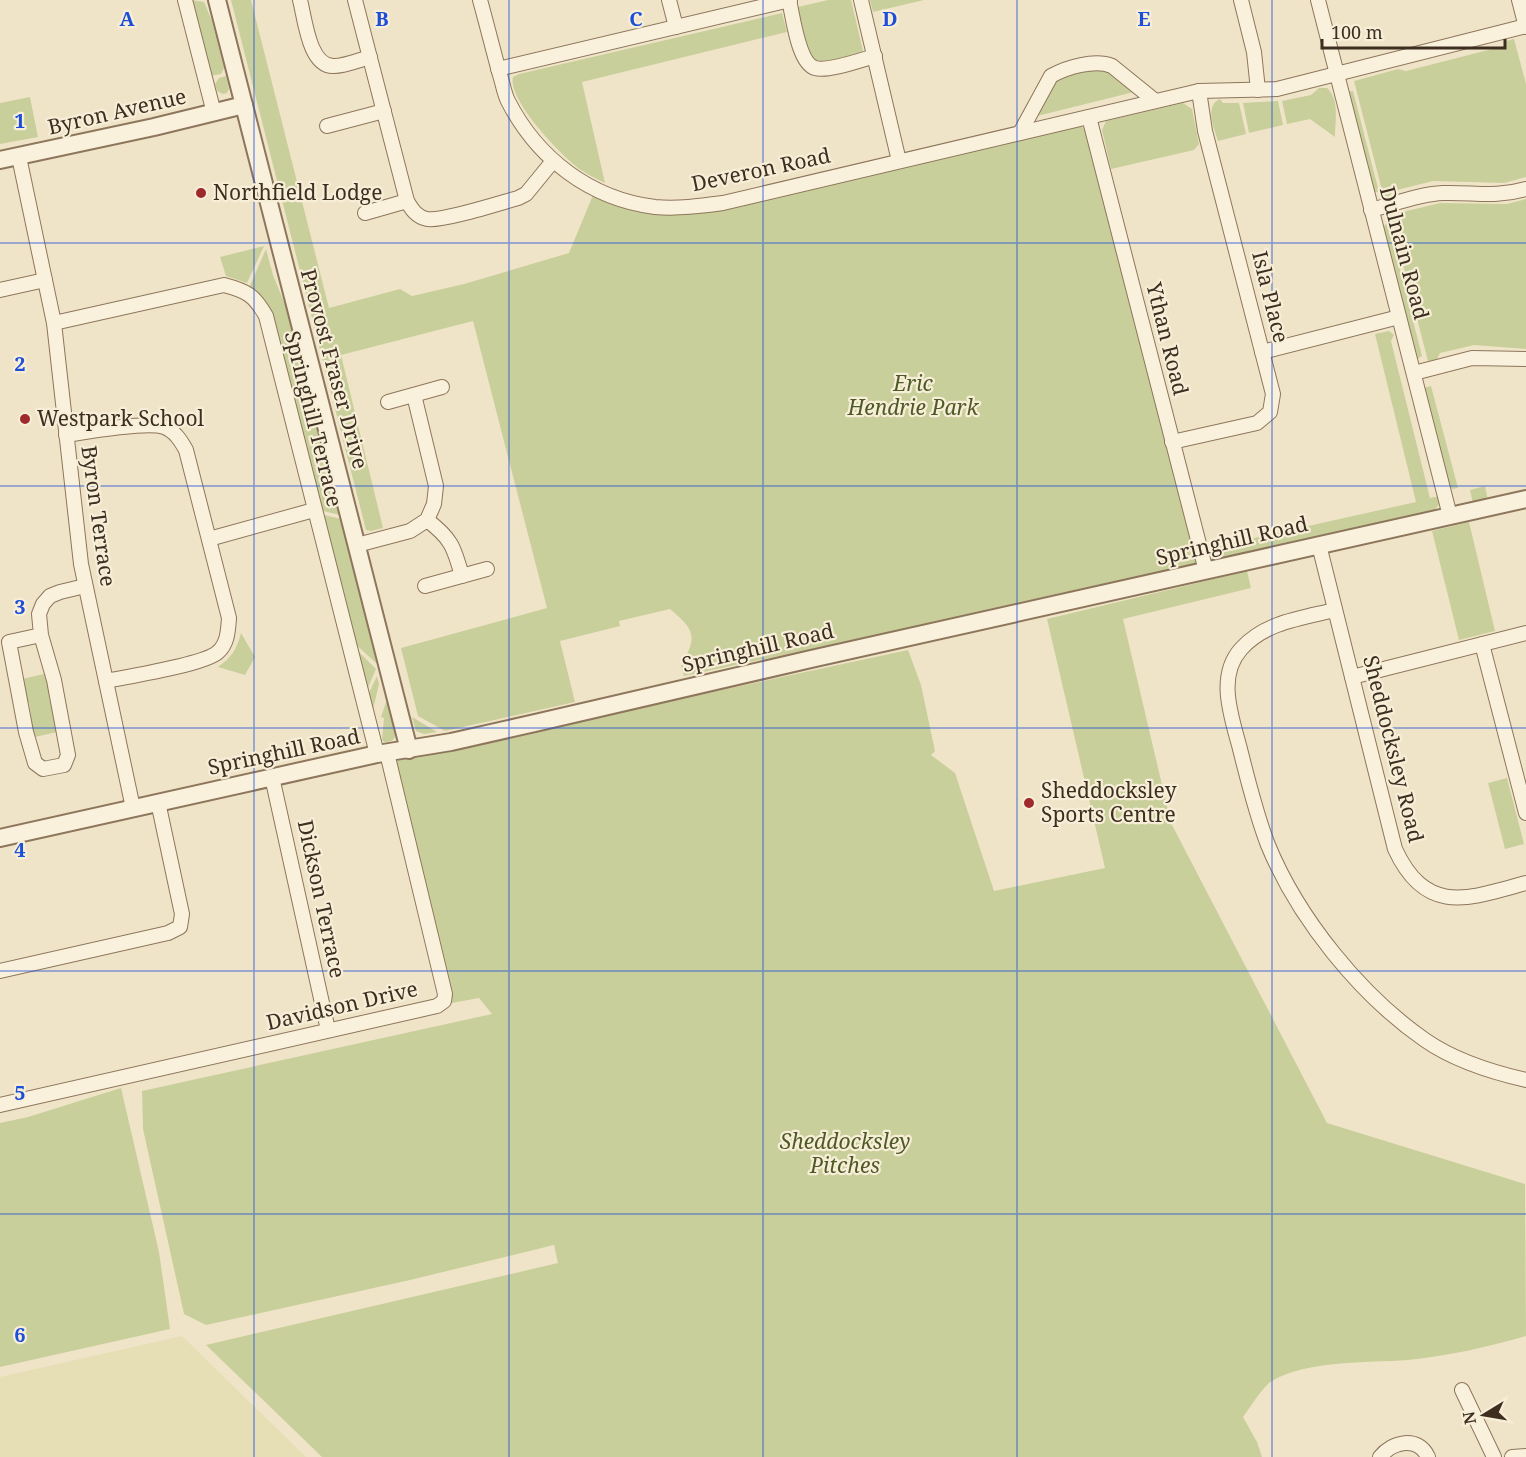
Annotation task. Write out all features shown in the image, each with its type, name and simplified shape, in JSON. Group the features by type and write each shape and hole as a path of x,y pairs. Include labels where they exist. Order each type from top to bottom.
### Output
{"street":[{"path":"185,0 214,113"},
{"name":"Provost Fraser Drive","path":"218,0 409,750"},
{"path":"300,0 314,54 320,62 327,66 336,66 370,57"},
{"path":"355,0 407,201 419,217 436,220 526,194 553,161"},
{"name":"Deveron Road","path":"480,0 508,100 528,134 553,161 579,181 611,196 656,207 692,207 744,198 1199,91 1277,89 1526,26"},
{"path":"669,0 676,27"},
{"path":"498,69 789,0 806,63 815,68 825,69 874,56"},
{"path":"861,0 899,161"},
{"path":"1241,0 1254,52 1258,90"},
{"name":"Dulnain Road","path":"1318,0 1450,516"},
{"path":"1519,0 1526,26"},
{"path":"1020,133 1051,76 1076,68 1104,63 1112,66 1154,100"},
{"name":"Isla Place","path":"1172,442 1257,423 1270,412 1273,394 1205,131 1199,91"},
{"name":"Byron Avenue","path":"0,160 244,105"},
{"path":"327,126 384,111"},
{"name":"Ythan Road","path":"1089,117 1206,571"},
{"name":"Byron Terrace","path":"19,157 54,323 81,564 133,808"},
{"path":"1371,210 1433,194 1511,194 1526,189"},
{"path":"365,213 407,201"},
{"path":"0,290 45,280"},
{"name":"Springhill Terrace","path":"54,323 224,285 245,291 257,301 266,316 314,510 382,754"},
{"path":"1262,352 1400,317"},
{"path":"1414,373 1472,358 1526,359"},
{"path":"388,402 442,387"},
{"path":"357,545 410,531 427,520 434,504 436,486 414,395"},
{"path":"66,435 150,425 165,427 177,436 186,450 229,618 227,639 218,653 201,661 106,681"},
{"name":"Springhill Road","path":"0,838 272,777 535,723 1526,499"},
{"path":"209,539 314,510"},
{"path":"427,520 442,531 454,547 462,576"},
{"name":"Sheddocksley Road","path":"1319,545 1395,849 1403,867 1416,882 1447,898 1465,898 1526,883"},
{"path":"425,586 487,569"},
{"path":"41,635 9,642 26,732 35,763 43,769 64,765 68,755 54,680 41,635 39,614 43,604 50,596 86,586"},
{"path":"1335,610 1274,625 1262,631 1239,651 1229,674 1228,702 1246,773 1268,844 1285,878 1325,942 1342,965 1371,995 1426,1041 1466,1062 1526,1080"},
{"path":"1352,677 1526,633"},
{"path":"1482,644 1526,813"},
{"name":"Davidson Drive","path":"0,1105 437,1006 444,1001 445,994 382,754"},
{"name":"Dickson Terrace","path":"272,777 328,1030"},
{"path":"0,971 168,933 180,927 182,914 158,802"},
{"path":"1462,1390 1494,1457"},
{"path":"1380,1457 1390,1449 1408,1442 1424,1448 1428,1457"},
{"path":"1512,1457 1526,1456"}],"shaded area":[{"path":"182,1336 306,1457 0,1457 0,1377"}],"green space":[{"path":"191,0 204,2 212,21 224,68 221,74 209,76"},
{"name":"Eric Hendrie Park","path":"231,0 251,0 329,308 400,289 412,296 464,284 569,253 593,195 656,213 1073,125 1081,126 1086,131 1199,565 1115,585 684,676 681,666 690,648 691,635 685,623 670,609 619,621 620,626 560,641 575,702 445,731 418,716 401,648 547,608 473,321 341,355 383,528 366,530"},
{"path":"828,0 851,0 863,51 860,55 827,62 810,57 796,12 798,7"},
{"path":"870,0 924,0 873,12"},
{"path":"782,13 787,32 582,82 605,183 581,170 550,141 527,113 513,87 513,77 519,74"},
{"path":"1514,39 1526,84 1526,177 1504,183 1433,181 1393,191 1389,197 1384,198 1354,81 1398,69 1406,71 1504,46 1506,41"},
{"path":"1104,68 1138,91 1033,117 1053,79"},
{"path":"226,76 229,89 223,94 217,91 215,84 219,78"},
{"path":"1319,88 1327,88 1334,98 1335,137 1310,119 1287,124 1282,101 1311,95"},
{"path":"1353,91 1379,192 1373,192 1347,92"},
{"path":"30,97 38,137 0,144 0,103"},
{"path":"1220,99 1223,103 1239,103 1246,134 1218,141 1211,112 1215,102"},
{"path":"1278,101 1283,125 1249,133 1243,103"},
{"path":"1183,103 1192,109 1199,144 1194,150 1111,169 1102,130 1106,121"},
{"path":"1526,199 1526,349 1474,345 1440,353 1437,359 1428,361 1390,215 1440,203 1507,204"},
{"path":"1388,222 1422,356 1417,359 1382,228"},
{"path":"264,246 247,283 226,276 220,257"},
{"path":"266,249 273,275 288,312 340,515 319,510 270,315 249,288"},
{"path":"1389,331 1394,335 1391,341 1430,498 1440,496 1437,507 1428,514 1216,561 1212,559 1209,548 1416,502 1375,334"},
{"path":"1431,386 1458,488 1449,487 1423,388"},
{"path":"1485,486 1488,501 1473,504 1470,490"},
{"path":"320,514 341,519 377,664 352,641"},
{"path":"1469,522 1495,631 1459,640 1432,531"},
{"name":"Sheddocksley Pitches","path":"1247,571 1251,588 1123,619 1171,823 1327,1123 1525,1184 1526,1336 1438,1356 1320,1366 1286,1374 1268,1384 1243,1417 1257,1442 1262,1457 322,1457 206,1345 558,1263 554,1245 410,1280 206,1325 184,1314 143,1129 142,1091 492,1014 479,998 452,1003 394,770 400,759 908,650 921,685 935,751 931,755 955,773 994,891 1105,868 1047,619"},
{"path":"241,633 255,657 245,675 218,667 233,653"},
{"path":"354,647 376,669 366,692"},
{"path":"44,674 50,681 54,696 49,698 52,709 56,709 60,724 57,732 35,737 29,731 26,716 31,715 29,702 23,703 22,679"},
{"path":"377,676 379,684 372,714 367,697"},
{"path":"387,699 396,734 392,741 384,742 382,740 384,718 381,717"},
{"path":"412,717 437,732 424,734 416,731"},
{"path":"1507,778 1524,844 1505,849 1488,783"},
{"path":"121,1088 159,1252 170,1329 0,1367 0,1123 28,1117"}],"place":[{"name":"Northfield Lodge","path":"201,193"},
{"name":"Westpark School","path":"25,419"},
{"name":"Sheddocksley Sports Centre","path":"1029,803"}]}
